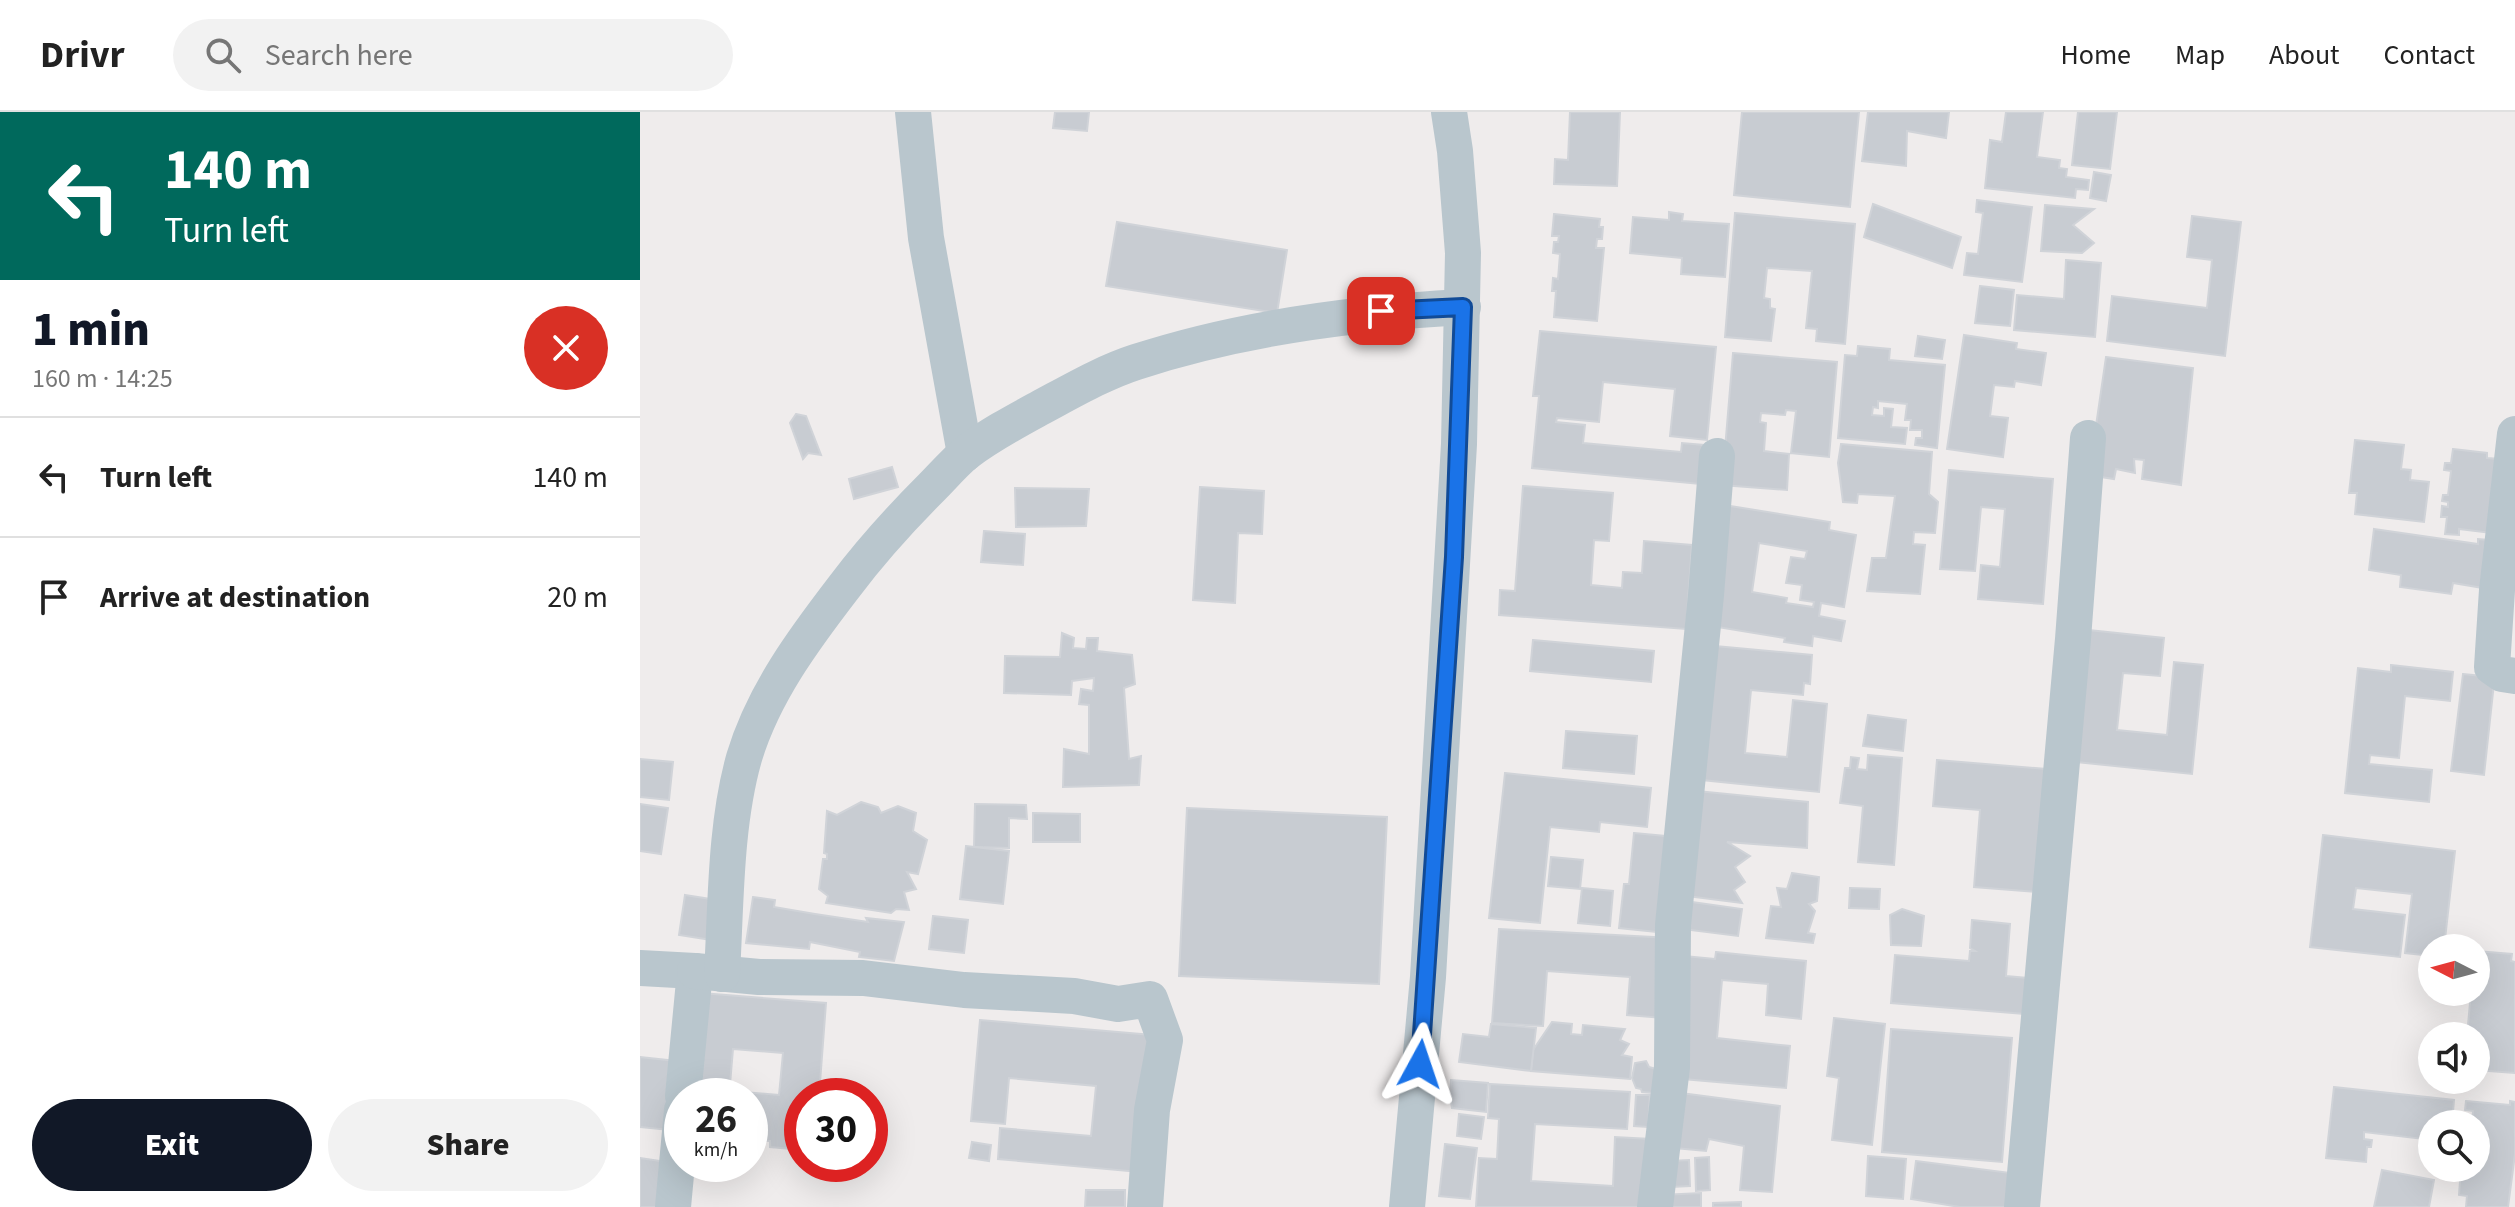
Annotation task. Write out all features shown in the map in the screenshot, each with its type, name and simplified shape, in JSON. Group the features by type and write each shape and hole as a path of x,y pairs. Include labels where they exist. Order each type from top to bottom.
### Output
{"street":[{"path":"913,112 926,238 965,454"},
{"path":"1407,1207 1428,977 1456,512 1463,307 1461,214 1449,112"},
{"path":"687,1078 708,973 735,802 744,758 760,716 789,664 879,541 965,454 1018,420 1081,386 1134,363 1212,341 1327,318 1381,311 1463,307"},
{"path":"2515,434 2492,667 2502,674 2515,676"},
{"path":"2022,1207 2088,438"},
{"path":"1655,1207 1672,1067 1673,925 1717,456"},
{"path":"640,968 759,977 863,978 964,990 1074,996 1118,1004 1150,999 1165,1040 1152,1110 1145,1207"},
{"path":"673,1207 675,1182"}],"building":[{"path":"1055,112 1089,112 1087,131 1053,128"},
{"path":"1570,112 1620,112 1617,186 1554,184 1555,159 1568,160"},
{"path":"1742,112 1859,112 1850,207 1734,195"},
{"path":"1868,112 1949,112 1946,138 1907,131 1906,166 1862,161"},
{"path":"2006,112 2043,112 2037,157 2060,160 2059,168 2067,169 2066,177 2089,180 2088,190 2076,189 2075,198 1985,188 1990,140 2002,142"},
{"path":"2078,112 2117,112 2110,169 2072,165"},
{"path":"2094,172 2111,175 2106,201 2090,198"},
{"path":"1977,200 2032,207 2022,282 1964,275 1967,253 1978,254 1983,213 1976,212"},
{"path":"1873,204 1961,237 1952,268 1864,237"},
{"path":"2045,205 2094,209 2073,225 2094,243 2082,253 2041,251"},
{"path":"1669,212 1683,214 1682,221 1729,224 1725,277 1681,274 1682,258 1630,253 1633,217 1669,220"},
{"path":"1735,213 1855,224 1845,344 1816,341 1817,329 1806,328 1812,271 1767,268 1764,298 1770,299 1770,308 1775,309 1771,341 1725,337"},
{"path":"1554,214 1600,219 1602,239 1597,239 1596,248 1604,248 1597,321 1554,317 1556,291 1552,291 1553,278 1558,279 1560,254 1553,253 1554,242 1558,242 1559,236 1552,236"},
{"path":"2192,216 2241,222 2225,356 2107,341 2112,296 2207,308 2212,260 2187,257"},
{"path":"1117,222 1287,250 1277,313 1106,286"},
{"path":"2066,260 2101,263 2095,337 2014,330 2017,295 2064,299"},
{"path":"1980,286 2014,290 2010,326 1975,323"},
{"path":"1540,331 1716,347 1707,440 1670,436 1675,389 1603,382 1599,422 1557,418 1556,422 1585,425 1583,443 1681,452 1682,443 1704,445 1700,484 1532,468 1539,396 1533,396"},
{"path":"1964,335 2017,343 2016,349 2046,353 2041,385 2015,381 2014,387 1994,385 1990,416 2008,418 2003,457 1947,449"},
{"path":"1918,336 1945,340 1942,359 1915,356"},
{"path":"1858,346 1890,349 1889,360 1945,365 1937,448 1915,445 1916,438 1922,438 1922,430 1910,430 1911,420 1905,420 1907,404 1878,401 1878,408 1873,407 1872,415 1884,416 1884,408 1893,409 1891,427 1907,428 1905,444 1838,438 1845,355 1857,356"},
{"path":"1733,353 1837,362 1829,457 1791,453 1796,411 1786,410 1785,415 1761,413 1760,422 1766,423 1764,451 1789,454 1787,490 1722,485"},
{"path":"2106,357 2193,368 2181,485 2142,479 2144,460 2134,459 2135,473 2116,469 2114,479 2101,477 2090,467"},
{"path":"796,414 806,416 821,455 808,453 803,459 790,423"},
{"path":"2355,440 2404,445 2401,469 2411,470 2410,480 2429,482 2424,522 2355,514 2357,493 2349,493"},
{"path":"1841,444 1932,452 1929,494 1938,502 1935,533 1914,532 1913,544 1925,545 1920,594 1867,591 1872,558 1886,558 1895,496 1858,494 1857,503 1843,502 1838,463"},
{"path":"2453,449 2487,453 2487,458 2500,459 2491,533 2459,529 2459,535 2445,534 2447,517 2441,517 2442,506 2448,507 2448,502 2442,501 2443,495 2448,495 2451,471 2444,470 2445,463 2451,463"},
{"path":"892,467 898,487 854,499 849,479"},
{"path":"1949,470 2053,479 2043,604 1978,599 1981,565 2000,567 2005,509 1981,507 1975,571 1940,569"},
{"path":"1523,486 1613,493 1609,541 1594,540 1591,585 1622,588 1623,572 1642,573 1644,541 1692,545 1686,629 1499,615 1500,590 1515,591"},
{"path":"1200,487 1264,491 1262,534 1238,533 1235,603 1193,600"},
{"path":"1015,488 1089,489 1086,526 1016,527"},
{"path":"1724,505 1830,522 1829,530 1856,535 1844,607 1821,603 1819,616 1845,621 1841,641 1813,636 1812,646 1784,642 1785,638 1705,625","holes":["1759,543 1807,551 1805,559 1791,557 1786,583 1802,585 1800,600 1814,602 1813,607 1786,603 1787,598 1752,592"]},
{"path":"2374,529 2478,544 2478,539 2489,540 2483,588 2453,583 2451,594 2400,587 2401,575 2369,570"},
{"path":"984,531 1025,534 1023,565 981,562"},
{"path":"2079,629 2164,638 2160,676 2123,673 2117,730 2167,735 2174,662 2203,665 2192,774 2066,761"},
{"path":"1062,633 1074,638 1073,648 1086,649 1087,638 1098,638 1097,651 1132,655 1135,684 1124,688 1129,759 1141,756 1139,785 1063,787 1064,749 1089,754 1089,705 1079,704 1081,689 1093,691 1094,678 1072,681 1071,695 1004,693 1005,656 1060,657"},
{"path":"1533,640 1654,651 1651,682 1530,671"},
{"path":"1715,646 1812,655 1810,684 1804,683 1803,695 1751,690 1745,753 1787,757 1793,700 1827,704 1819,792 1702,780"},
{"path":"2391,665 2453,672 2450,701 2405,696 2399,758 2370,755 2369,764 2432,770 2429,802 2345,793 2358,668 2391,672"},
{"path":"2463,674 2492,677 2494,683 2484,775 2451,771"},
{"path":"1868,715 1906,720 1903,751 1863,746"},
{"path":"1566,731 1637,736 1634,774 1563,768"},
{"path":"1868,755 1902,758 1894,865 1858,862 1863,806 1840,803 1845,768 1850,768 1851,757 1859,758 1857,769 1867,770"},
{"path":"640,759 673,762 669,800 640,797"},
{"path":"1937,760 2058,770 2048,893 1974,887 1980,810 1933,806"},
{"path":"1505,773 1651,788 1647,827 1600,822 1599,832 1550,827 1540,923 1489,918"},
{"path":"1697,791 1808,802 1807,848 1727,842 1750,856 1735,867 1745,882 1734,890 1742,903 1686,896"},
{"path":"861,802 878,807 881,813 898,806 916,813 913,831 927,840 918,874 907,872 916,889 904,892 909,910 896,909 891,913 826,903 828,896 819,889 823,859 827,859 824,853 827,811 837,815"},
{"path":"640,804 668,808 661,854 640,851"},
{"path":"975,804 1026,805 1027,819 1009,818 1009,848 974,847"},
{"path":"1187,808 1387,817 1379,984 1179,976"},
{"path":"1033,813 1080,814 1080,842 1033,842"},
{"path":"1634,833 1676,837 1666,933 1619,928 1624,884 1629,884"},
{"path":"2323,835 2455,851 2446,934 2418,934 2418,954 2405,953 2412,894 2356,888 2353,909 2405,915 2400,957 2310,947"},
{"path":"966,846 1009,851 1003,904 960,899"},
{"path":"1551,857 1583,860 1580,889 1548,886"},
{"path":"1792,873 1819,877 1817,901 1809,904 1815,911 1808,933 1815,934 1813,943 1766,938 1771,906 1781,907 1777,888 1787,889"},
{"path":"1582,888 1613,891 1610,926 1578,923"},
{"path":"1850,888 1880,889 1879,909 1849,908"},
{"path":"685,895 724,901 718,941 679,935"},
{"path":"753,897 775,900 774,907 815,914 868,922 866,918 904,922 894,961 859,957 860,952 810,942 809,949 746,943"},
{"path":"1685,901 1742,909 1738,936 1682,929"},
{"path":"1902,909 1924,916 1921,946 1891,945 1890,915"},
{"path":"933,916 968,920 964,953 929,949"},
{"path":"1972,920 2010,924 2006,976 2039,979 2036,1015 1891,1003 1895,955 1969,961 1970,951 1975,951 1970,948"},
{"path":"1499,929 1672,938 1663,1018 1627,1015 1630,977 1547,971 1543,1026 1492,1023"},
{"path":"1716,952 1806,961 1801,1019 1766,1015 1768,984 1722,980 1717,1038 1790,1046 1786,1088 1683,1079 1685,956 1715,959"},
{"path":"2490,952 2512,954 2511,961 2515,962 2515,1073 2490,1071 2490,1022 2468,1022 2470,1006 2490,1006"},
{"path":"701,993 826,1003 820,1078 784,1078 784,1148 770,1147 768,1141 768,1094 779,1095 783,1053 733,1049 731,1078 694,1078"},
{"path":"1834,1018 1885,1024 1872,1145 1832,1140 1839,1078 1827,1076"},
{"path":"980,1020 1152,1035 1139,1172 998,1159 1000,1128 1091,1136 1096,1086 1009,1078 1005,1124 971,1121"},
{"path":"1552,1022 1572,1024 1571,1034 1582,1035 1583,1025 1625,1029 1620,1040 1629,1044 1622,1055 1632,1057 1630,1079 1531,1071 1533,1050"},
{"path":"1491,1024 1536,1028 1531,1071 1459,1062 1463,1034 1489,1037"},
{"path":"1891,1029 2012,1038 2002,1162 1882,1152"},
{"path":"640,1057 676,1061 674,1078 664,1078 664,1129 640,1127"},
{"path":"1646,1061 1649,1067 1663,1071 1653,1093 1636,1088 1632,1078 1635,1063"},
{"path":"1451,1080 1488,1083 1486,1112 1452,1108"},
{"path":"1490,1084 1630,1092 1627,1129 1535,1124 1531,1181 1613,1186 1615,1137 1651,1139 1647,1207 1476,1207 1479,1158 1497,1159 1499,1119 1488,1118"},
{"path":"2334,1087 2454,1100 2453,1110 2418,1110 2418,1138 2364,1132 2364,1139 2372,1140 2371,1147 2367,1147 2366,1162 2326,1158"},
{"path":"1681,1093 1780,1106 1772,1192 1740,1190 1744,1146 1709,1139 1706,1151 1675,1148"},
{"path":"1636,1095 1650,1095 1648,1127 1634,1126"},
{"path":"2466,1101 2510,1105 2510,1101 2515,1102 2515,1154 2508,1207 2466,1207 2467,1196 2459,1195 2460,1182 2490,1182 2490,1110 2465,1110"},
{"path":"1459,1114 1484,1117 1481,1139 1457,1136"},
{"path":"972,1142 991,1145 989,1161 969,1158"},
{"path":"1445,1144 1477,1148 1470,1199 1439,1196"},
{"path":"1868,1156 1906,1159 1903,1199 1866,1196"},
{"path":"1709,1157 1710,1190 1696,1191 1695,1158"},
{"path":"640,1158 664,1162 660,1207 640,1207"},
{"path":"1689,1160 1690,1186 1671,1187 1670,1161"},
{"path":"1916,1161 2011,1173 2007,1207 1960,1207 1911,1199"},
{"path":"2382,1170 2418,1177 2418,1182 2434,1182 2429,1207 2374,1207"},
{"path":"1086,1190 1125,1190 1125,1207 1085,1207"},
{"path":"1701,1193 1701,1207 1661,1207 1661,1195"},
{"path":"1741,1202 1741,1207 1713,1207 1713,1203"}],"route":[{"path":"1381,311 1463,307 1454,557 1420,1064"}]}
